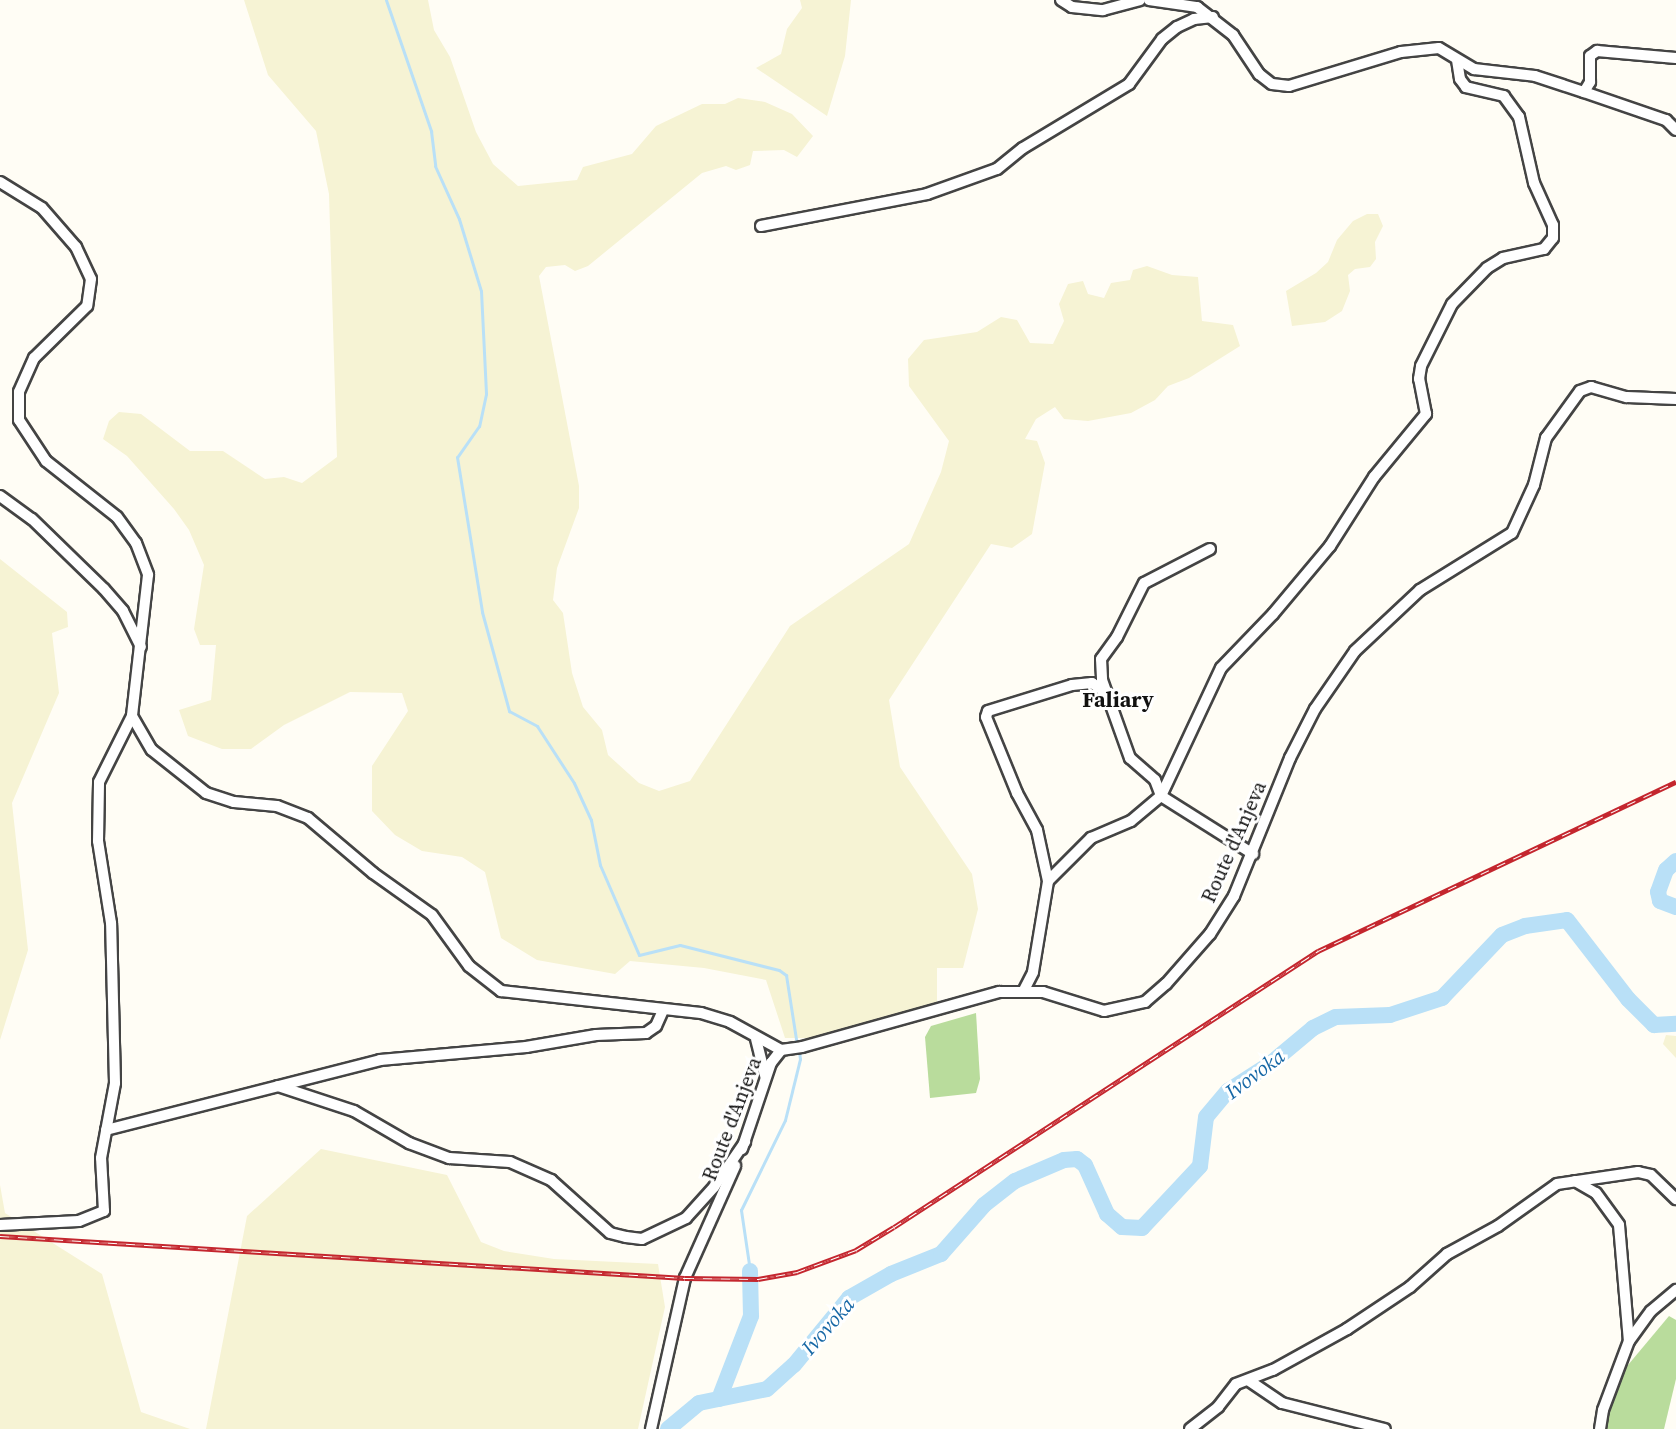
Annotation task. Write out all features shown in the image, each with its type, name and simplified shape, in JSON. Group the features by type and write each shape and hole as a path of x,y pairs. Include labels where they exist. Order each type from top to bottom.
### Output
{"street":[{"path":"1061,0 1072,7 1103,10 1140,0"},
{"path":"1149,0 1189,5 1213,17 1233,35 1260,74 1272,84 1306,83 1401,52 1439,48 1474,69 1535,76 1666,120 1676,130"},
{"path":"760,226 927,194 997,169 1038,138 1129,84 1162,39 1177,27 1194,19 1213,17"},
{"path":"1584,92 1590,82 1590,56 1597,51 1676,57"},
{"path":"1048,881 1091,838 1131,821 1161,796 1221,668 1273,614 1330,546 1374,477 1426,414 1419,379 1421,366 1452,304 1488,268 1503,258 1544,249 1553,238 1553,225 1534,183 1519,117 1504,96 1466,87 1460,78 1457,60"},
{"path":"0,182 42,208 76,247 91,279 87,306 34,358 19,392 19,420 46,460 117,518 136,543 148,575 132,716 99,782 98,841 111,922 115,1083 101,1158 104,1211 79,1221 0,1225"},
{"name":"Route d'Anjeva","path":"651,1429 685,1278 745,1142 765,1079 784,1049 802,1047 972,997 1043,992 1104,1011 1145,1002 1166,984 1210,934 1234,896 1253,854 1290,758 1315,709 1355,651 1420,590 1512,533 1534,485 1546,438 1580,391 1592,387 1627,397 1676,399"},
{"path":"0,496 32,519 104,589 123,611 141,648"},
{"path":"1210,549 1144,583 1117,636 1101,659 1107,693 1130,758 1155,780 1161,796 1253,854"},
{"path":"1023,992 1033,972 1048,881 1037,830 1017,793 986,717 988,711 1072,685 1092,683 1107,693"},
{"path":"132,716 152,750 206,793 234,802 277,806 309,818 373,873 432,915 469,966 501,991 701,1013 730,1022 756,1039 784,1049"},
{"path":"106,1130 380,1060 526,1047 596,1035 646,1033 656,1026 663,1010"},
{"path":"756,1039 765,1079"},
{"path":"278,1086 354,1111 409,1143 449,1158 510,1162 551,1180 610,1233 642,1239 686,1218 714,1187 745,1142"},
{"path":"1190,1429 1218,1407 1236,1384 1347,1329 1410,1287 1448,1254 1498,1226 1539,1194 1575,1181 1638,1172 1652,1175 1676,1199"},
{"path":"1575,1181 1596,1193 1619,1225 1629,1341"},
{"path":"1600,1429 1603,1410 1629,1341 1651,1311 1676,1290"},
{"path":"1248,1380 1282,1403 1385,1429"}],"shaded area":[{"path":"244,0 428,0 434,30 450,57 476,132 493,164 518,186 577,180 583,167 632,154 656,126 702,104 725,104 738,98 765,102 792,114 813,136 797,157 784,150 753,151 750,165 736,170 726,166 702,173 588,266 575,271 565,265 546,267 539,276 579,486 579,508 557,568 553,600 563,613 572,673 583,707 602,730 608,755 639,783 659,791 690,781 790,626 909,544 941,472 949,441 909,386 908,359 924,340 977,332 1001,317 1017,320 1030,343 1053,344 1064,321 1059,304 1068,284 1083,281 1088,294 1104,298 1111,283 1130,280 1133,270 1147,266 1172,275 1198,277 1202,321 1233,325 1240,346 1189,378 1168,386 1155,400 1131,413 1088,421 1064,419 1055,407 1036,419 1025,439 1037,441 1045,463 1032,534 1012,548 991,544 889,700 900,767 972,874 978,909 963,968 937,968 937,1002 811,1038 785,1038 766,980 704,968 630,961 615,974 537,960 501,938 485,872 462,857 422,851 395,835 372,811 372,766 408,711 402,693 350,692 284,725 251,749 222,749 188,736 179,710 211,700 216,645 200,645 194,629 204,565 189,530 174,509 127,456 103,439 109,421 119,412 141,414 190,451 223,451 265,479 284,477 302,483 337,457 329,194 316,131 268,75"},
{"path":"800,0 851,0 845,56 827,116 756,68 781,54 787,29 802,8"},
{"path":"1367,214 1378,214 1383,226 1375,242 1376,259 1370,267 1355,269 1348,275 1350,291 1342,311 1325,322 1292,326 1286,291 1316,273 1328,262 1337,240 1353,221"},
{"path":"0,559 67,612 68,627 52,633 59,693 12,803 28,950 0,1040"},
{"path":"1666,1035 1676,1036 1676,1058 1663,1044"},
{"path":"321,1149 447,1175 481,1242 504,1251 554,1259 658,1264 665,1307 638,1429 206,1429 247,1216"},
{"path":"0,1185 5,1213 102,1274 141,1412 190,1429 0,1429"}],"green space":[{"path":"976,1013 980,1079 976,1093 930,1098 925,1037 931,1026"},
{"path":"1669,1316 1676,1320 1676,1379 1664,1429 1607,1429 1610,1408 1623,1371"}],"waterway":[{"path":"386,0 431,131 435,166 459,219 481,291 486,394 479,426 457,457 482,612 509,711 537,726 574,783 591,820 600,865 639,955 680,945 779,970 786,975 797,1045"},
{"name":"Ivovoka","path":"1676,861 1666,870 1658,892 1660,901 1676,907"},
{"name":"Ivovoka","path":"668,1429 699,1403 767,1389 794,1365 849,1298 891,1274 941,1254 984,1205 1015,1181 1064,1160 1077,1159 1085,1165 1107,1214 1122,1227 1142,1228 1200,1166 1206,1117 1228,1091 1270,1064 1313,1028 1336,1017 1390,1015 1442,998 1502,935 1525,926 1567,920 1628,999 1654,1025 1676,1024"},
{"path":"750,1271 741,1210 785,1120 800,1059 799,1051"},
{"path":"719,1399 751,1316 750,1271"}],"railway":[{"path":"0,1236 685,1278 758,1279 797,1272 856,1250 894,1227 1318,951 1676,782"}],"district":[{"name":"Faliary","path":"1118,700"}]}
